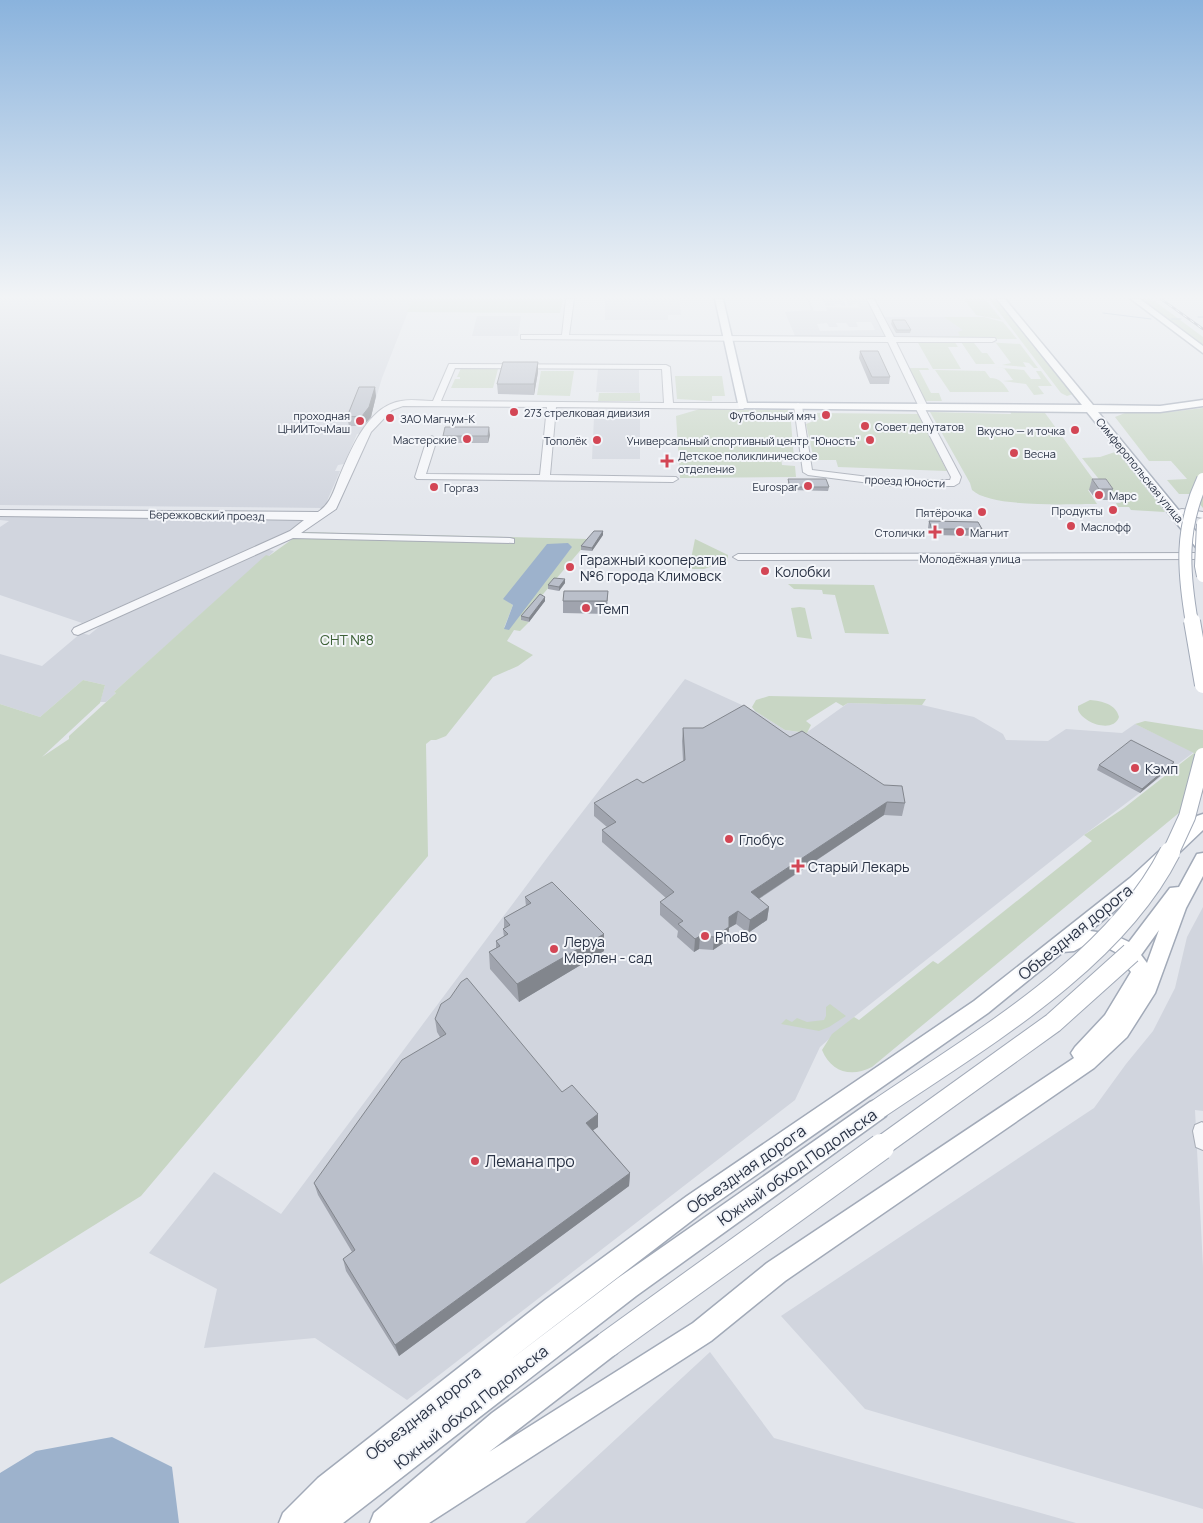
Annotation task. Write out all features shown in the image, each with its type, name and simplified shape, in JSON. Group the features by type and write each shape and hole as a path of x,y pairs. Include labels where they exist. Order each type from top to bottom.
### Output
{"main road":[{"path":"735,370 743,406 1127,409 1175,408 1203,403"},
{"name":"Симферопольская улица","path":"1062,370 1095,409 1203,548"},
{"name":"Симферопольская улица","path":"1067,370 1086,393 1095,409 1114,428 1203,539"},
{"path":"1086,393 1107,404 1127,409"},
{"path":"1114,428 1111,414 1114,411 1127,409"},
{"path":"1203,479 1194,493 1184,528 1184,566 1203,685"},
{"path":"1203,524 1201,566 1203,576"},
{"name":"Южный обход Подольска","path":"320,1523 635,1281 878,1109 1030,1006 1091,953 1142,897 1167,861 1184,825 1203,756"},
{"name":"Объездная дорога","path":"293,1523 328,1488 554,1309 695,1204 981,1007 1136,883 1203,820"},
{"name":"Южный обход Подольска","path":"384,1523 502,1423 681,1289 1053,1023 1131,953 1175,896 1203,845"},
{"path":"402,1523 702,1332 776,1272 1086,1062 1120,1031 1145,992 1177,908 1203,859"},
{"path":"1025,972 1083,937 1112,941 1124,948 1142,971 1112,1020 1047,1090"}],"street":[{"path":"436,403 450,370"},
{"path":"666,370 669,405"},
{"name":"проезд Юности","path":"798,406 808,472 893,482 954,483 956,477 905,370"},
{"path":"78,631 294,533 332,507 365,435 393,405 436,403 743,406"},
{"path":"545,478 552,404"},
{"path":"432,439 420,477 673,479"},
{"path":"1182,512 1203,514"},
{"name":"Бережковский проезд","path":"0,513 315,517"},
{"path":"294,533 297,536 510,541"},
{"name":"Молодёжная улица","path":"738,557 1203,556"},
{"path":"1202,1131 1203,1141"}],"shaded area":[{"path":"0,370 385,370 368,425 365,425 362,433 357,434 344,464 338,465 335,471 340,471 324,508 0,505"},
{"path":"598,370 639,370 639,393 596,392"},
{"name":"Тополёк","path":"594,417 640,417 640,459 592,459"},
{"path":"0,515 303,521 303,526 82,623 0,595 0,527 9,521 0,520"},
{"path":"265,549 274,551 269,556 266,556 114,692 116,693 106,702 100,702 105,685 83,680 40,717 0,704 0,654 42,666 81,633 89,635 105,622"},
{"path":"685,679 755,711 785,730 806,733 848,703 922,705 974,717 1003,734 1006,740 1048,741 1066,729 1122,733 1135,724 1194,752 1084,835 854,1017 820,1047 795,1100 407,1400 315,1338 204,1348 217,1289 149,1253 214,1172 281,1214 550,854"},
{"path":"1203,907 1203,1111 1195,1110 1203,1267 1203,1509 865,1409 781,1316 1094,1108 1153,1031 1175,988 1187,937"},
{"path":"710,1352 774,1438 1076,1523 525,1523"}],"green space":[{"path":"460,370 498,370 493,388 451,388 455,379 460,379 460,377 457,377"},
{"path":"909,370 919,370 931,393 939,393 942,401 924,401"},
{"path":"935,370 985,371 990,378 1001,382 1009,392 950,392"},
{"path":"1006,370 1024,370 1031,379 1041,379 1036,371 1041,371 1052,386 1038,386 1044,394 1034,395 1026,384 1003,381 1013,380"},
{"path":"1043,370 1054,370 1073,394 1067,396 1061,393"},
{"path":"541,371 574,371 570,396 537,395"},
{"path":"675,376 722,376 725,396 712,396 712,401 677,399"},
{"path":"599,393 640,393 640,401 598,401"},
{"path":"1203,408 1203,508 1191,494 1179,494 1167,480 1187,479 1171,461 1149,461 1115,417 1125,413 1170,412"},
{"path":"700,409 790,410 794,458 781,458 782,465 795,466 796,477 680,478 676,416"},
{"name":"Весна","path":"1010,411 1045,413 1101,490 1088,490 1097,504 1031,504 1013,502 982,496 972,490 970,483 930,412 1011,414"},
{"name":"Универсальный спортивный центр \"Юность\"","path":"816,413 918,414 947,471 838,467 836,460 814,460 806,424 819,419"},
{"path":"1115,452 1118,453 1165,512 1131,510 1129,507 1118,507 1116,503 1121,503 1112,490 1106,488 1082,458 1100,457"},
{"name":"СНТ №8","path":"302,532 590,539 521,620 529,622 520,631 514,630 507,641 533,655 518,666 493,677 446,736 431,740 426,744 428,856 141,1196 0,1284 0,704 40,717 83,680 105,685 100,703 42,757 69,739 69,736 116,693 114,692 266,555 269,556","holes":["572,547 504,628 513,605 504,599"]},
{"path":"695,539 728,555 728,561 704,569 689,569"},
{"path":"788,584 874,585 889,634 845,633 835,595 823,594 822,590 794,589"},
{"path":"791,608 805,608 812,639 797,637"},
{"path":"769,696 926,699 922,705 848,703 843,706 836,702 806,721 811,725 807,733 785,730 755,711 752,707 756,700"},
{"path":"1090,700 1104,702 1112,706 1119,717 1116,722 1105,726 1098,725 1081,715 1078,706"},
{"path":"1145,721 1203,730 1203,793 872,1067 857,1072 842,1071 836,1068 822,1050 832,1034 854,1017 859,1020 933,961 938,964 1092,841 1084,835 1124,808 1194,753 1135,724"},
{"path":"830,1004 846,1016 829,1027 819,1031 781,1024 786,1019 792,1022 797,1018 807,1022 824,1020 826,1007"}],"water":[{"path":"568,543 572,547 509,630 504,629 513,605 503,599 547,544"},
{"path":"112,1437 172,1467 179,1523 0,1523 0,1473 36,1451"}],"building":[{"path":"501,370 537,370 534,384 497,384"},
{"path":"869,370 887,370 890,377 872,377"},
{"path":"359,387 375,387 369,407 362,416 347,417"},
{"path":"445,427 489,427 488,436 443,436"},
{"path":"788,479 826,479 829,487 790,487"},
{"path":"1092,479 1106,479 1113,489 1099,489"},
{"path":"929,521 978,522 982,529 932,529"},
{"path":"594,531 603,531 592,548 581,546"},
{"path":"554,578 565,579 559,587 548,585"},
{"path":"564,591 608,591 607,601 563,601"},
{"path":"540,594 545,597 529,618 521,616"},
{"name":"Глобус","path":"744,705 790,737 802,731 884,785 902,786 905,803 887,802 751,892 769,907 750,920 738,911 729,917 729,927 714,937 700,936 695,939 678,924 683,921 660,902 674,892 602,830 616,822 594,803 637,779 643,783 685,760 683,728 703,728"},
{"name":"Кэмп","path":"1131,740 1174,762 1142,789 1099,765"},
{"name":"Леруа Мерлен - сад","path":"552,882 604,934 517,984 489,952 500,946 496,941 508,934 503,929 510,925 504,918 531,903 525,897"},
{"name":"Лемана про","path":"467,978 562,1092 572,1085 598,1114 586,1123 630,1173 395,1345 343,1259 355,1250 314,1183 402,1060 446,1034 435,1019 441,1004 450,998 461,982"}],"place":[{"name":"273 стрелковая дивизия","path":"514,412"},
{"name":"Футбольный мяч","path":"826,415"},
{"name":"ЗАО Магнум-К","path":"390,418"},
{"name":"проходная ЦНИИТочМаш","path":"360,421"},
{"name":"Совет депутатов","path":"865,426"},
{"name":"Вкусно — и точка","path":"1075,430"},
{"name":"Мастерские","path":"467,439"},
{"name":"Тополёк","path":"597,440"},
{"name":"Универсальный спортивный центр \"Юность\"","path":"870,440"},
{"name":"Весна","path":"1014,453"},
{"name":"Детское поликлиническое отделение","path":"667,461"},
{"name":"Eurospar","path":"808,486"},
{"name":"Горгаз","path":"434,487"},
{"name":"Марс","path":"1099,495"},
{"name":"Продукты","path":"1113,510"},
{"name":"Пятёрочка","path":"982,512"},
{"name":"Маслофф","path":"1071,526"},
{"name":"Столички","path":"935,532"},
{"name":"Магнит","path":"960,532"},
{"name":"Гаражный кооператив №6 города Климовск","path":"570,567"},
{"name":"Колобки","path":"765,571"},
{"name":"Темп","path":"586,608"},
{"name":"Кэмп","path":"1135,768"},
{"name":"Глобус","path":"729,839"},
{"name":"Старый Лекарь","path":"798,866"},
{"name":"PhoBo","path":"705,936"},
{"name":"Леруа Мерлен - сад","path":"554,949"},
{"name":"Лемана про","path":"475,1161"}]}
